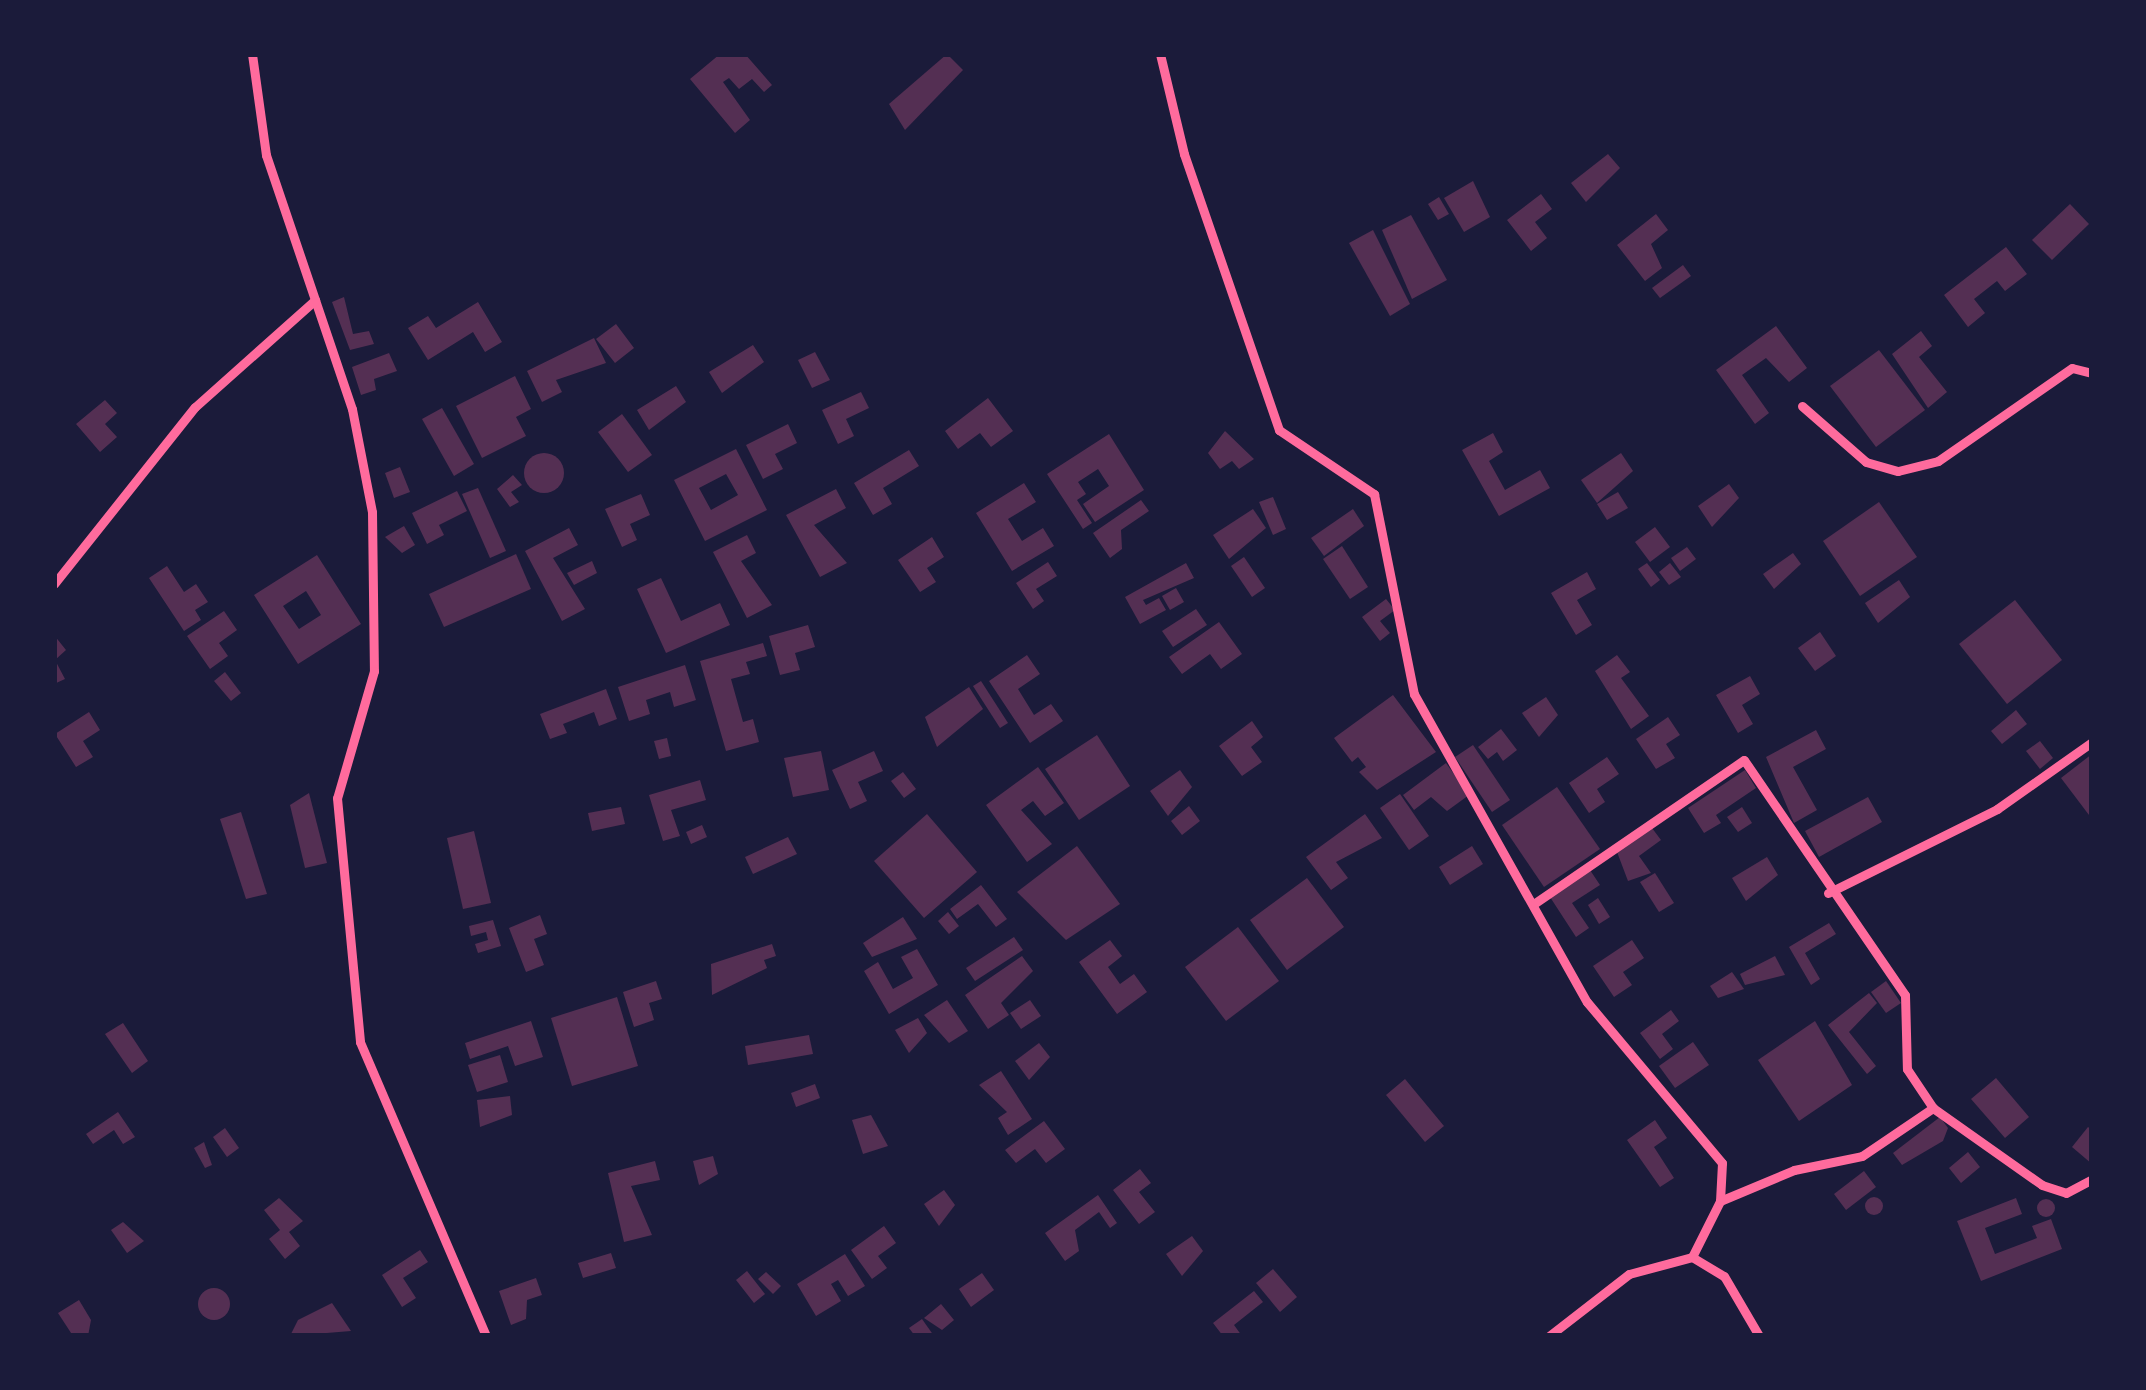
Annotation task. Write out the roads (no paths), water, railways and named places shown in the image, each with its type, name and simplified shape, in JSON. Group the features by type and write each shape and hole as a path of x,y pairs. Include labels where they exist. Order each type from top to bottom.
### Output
{"street":[{"path":"252,54 266,155 352,409 372,512 374,671 337,798 360,1042 486,1336"},
{"path":"1160,54 1184,154 1280,430 1374,494 1414,694 1587,1003 1654,1073 1721,1163 1720,1201 1693,1257"},
{"path":"54,584 195,407 315,300"},
{"path":"1802,406 1865,462 1898,471 1938,460 2072,368 2092,374"},
{"path":"1828,892 1997,809 2092,742"},
{"path":"1534,903 1744,760 1828,892 1905,995 1907,1070 1933,1108 2042,1185 2066,1192 2092,1179"},
{"path":"1720,1201 1794,1170 1862,1156 1933,1108"},
{"path":"1549,1336 1629,1274 1693,1257 1724,1276 1759,1336"}]}
